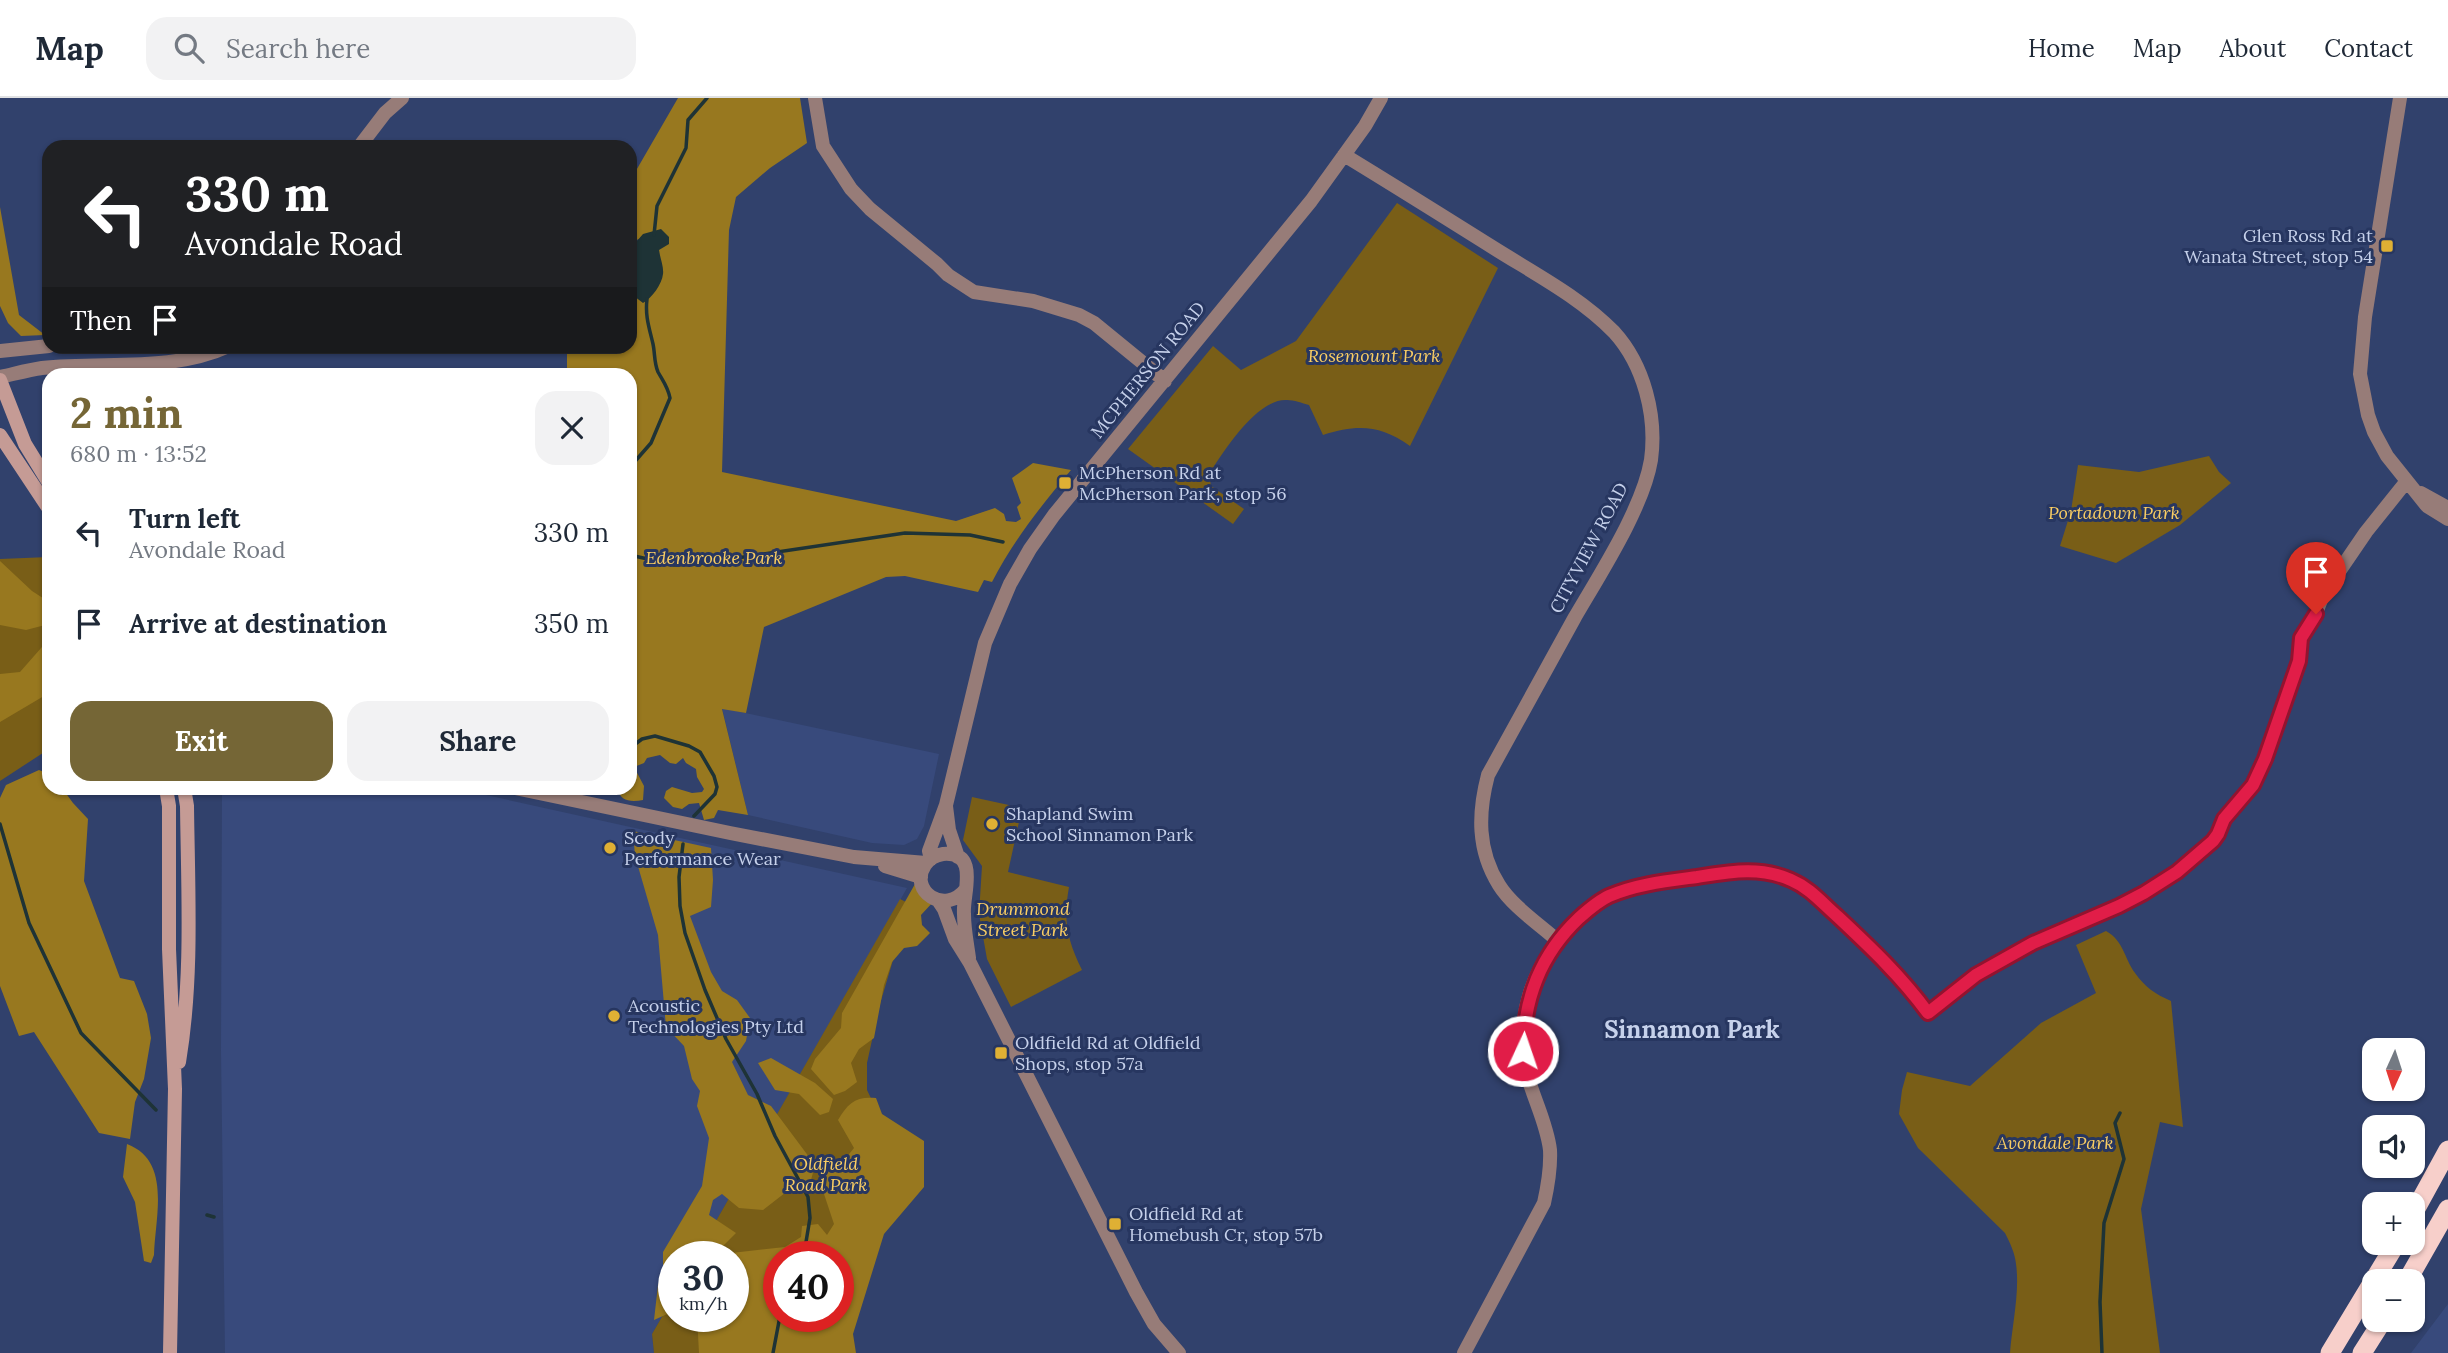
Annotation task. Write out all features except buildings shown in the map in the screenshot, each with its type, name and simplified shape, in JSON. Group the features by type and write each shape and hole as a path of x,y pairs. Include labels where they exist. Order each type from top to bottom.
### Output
{"highway":[{"path":"2425,1192 2448,1150"},
{"path":"2414,1269 2448,1209"},
{"path":"2330,1353 2389,1255"},
{"path":"2362,1353 2375,1332"}],"main road":[{"path":"0,378 12,416 42,472"},
{"path":"0,435 42,498"},
{"path":"167,795 169,949 175,1089 170,1353"},
{"path":"175,1089 183,1041 188,942 185,795"}],"street":[{"path":"364,140 384,113 402,98"},
{"path":"815,98 823,146 850,189 947,275 974,292 1033,301 1079,315 1094,323 1165,381"},
{"name":"MCPHERSON ROAD","path":"926,866 946,805 985,643 1010,584 1030,549 1054,515 1311,201 1365,126 1381,98"},
{"path":"2400,98 2365,317 2360,374 2374,432 2387,456 2427,506 2448,519"},
{"name":"CITYVIEW ROAD","path":"1344,155 1577,300 1615,334 1628,350 1642,377 1653,435 1651,462 1644,489 1615,548 1488,775 1481,802 1483,843 1499,886 1558,941"},
{"path":"0,351 42,347"},
{"path":"0,378 42,368 180,362 211,354"},
{"path":"2410,485 2448,508"},
{"path":"1464,1353 1544,1203 1550,1177 1550,1149 1527,1072 1523,1051 1524,1022 1529,996 1538,972 1558,941 1588,910 1606,897 1643,885 1742,871 1769,872 1795,881 1812,893 1901,978 1928,1013 1976,975 2021,949 2144,893 2177,872 2213,841 2224,819 2253,785 2265,759 2299,661 2301,638 2312,623 2323,595 2365,532 2410,485"},
{"path":"548,795 853,857 926,866 944,854 958,857"},
{"path":"946,805 949,830 958,857 969,875 964,914 970,963"},
{"path":"926,866 926,891 938,900 944,909 955,939 970,963 1136,1292 1154,1324 1179,1353"},
{"path":"938,900 954,900 966,889"}],"shaded area":[{"path":"661,229 669,237 669,244 659,250 662,278 650,298 643,303 637,298 637,241 643,234"},
{"path":"722,708 939,754 924,826 917,839 904,845 872,843 748,815"},
{"path":"222,795 486,795 907,888 705,1241 658,1241 658,1324 652,1334 654,1353 225,1353 221,1051"},
{"path":"2448,1304 2448,1353 2411,1353"}],"green space":[{"name":"Edenbrooke Park","path":"678,98 800,98 807,143 770,168 736,197 729,230 722,472 956,521 995,508 1004,514 1006,521 1016,522 1021,519 1017,507 1021,503 1012,478 1033,463 1071,470 1028,524 992,582 984,580 978,592 905,576 886,577 764,627 746,713 722,709 748,815 718,810 714,818 704,820 699,803 689,804 682,809 673,807 664,798 666,791 672,787 692,793 702,792 704,789 696,769 683,758 676,764 660,755 647,758 637,766 637,368 567,368 567,354 637,354 637,295 658,285 661,276 659,250 637,240 637,169"},
{"name":"Rosemount Park","path":"1397,203 1498,268 1410,446 1389,434 1368,428 1347,429 1323,435 1309,405 1290,400 1276,402 1264,408 1242,428 1209,474 1211,486 1244,509 1233,524 1128,449 1213,346 1241,370 1296,341"},
{"path":"0,207 19,315 42,335 21,336 8,323 0,306"},
{"name":"Portadown Park","path":"2209,456 2219,472 2231,483 2180,525 2116,563 2060,546 2071,511 2078,465 2139,472"},
{"path":"42,557 42,754 0,781 0,559"},
{"path":"0,561 42,597 42,626 26,630 0,625"},
{"path":"42,647 42,697 0,722 0,674 20,672"},
{"path":"39,770 42,771 42,795 67,795 88,819 84,881 120,978 134,981 147,1014 151,1038 144,1079 135,1102 130,1139 99,1133 34,1032 19,1036 0,986 0,798 6,785"},
{"name":"Edenbrooke Park","path":"637,773 644,786 643,800 627,800 621,796 637,795"},
{"name":"Drummond Street Park","path":"972,797 1022,808 1008,872 1069,887 1066,910 1068,930 1082,970 1011,1007 987,959 979,914 982,866 963,840"},
{"path":"633,831 711,848 711,907 690,916 711,972 722,991 737,1000 750,1018 746,1041 732,1062 748,1095 771,1106 815,1165 811,1180 790,1189 763,1210 739,1208 722,1194 713,1200 709,1215 736,1233 728,1241 670,1241 702,1186 709,1138 697,1106 700,1091 692,1079 684,1046 666,1027 658,935 635,856"},
{"path":"915,884 934,901 921,915 922,925 930,933 917,946 904,948 892,962 884,985 874,1038 859,1049 851,1063 857,1082 834,1095 811,1069 815,1059 841,1028 842,1013"},
{"name":"Oldfield Road Park","path":"900,899 912,905 880,1004 867,1063 867,1090 884,1125 887,1212 854,1322 854,1241 763,1241 763,1332 851,1332 848,1342 851,1353 654,1353 652,1334 658,1324 658,1332 749,1332 749,1241 705,1241"},
{"name":"Avondale Park","path":"2106,931 2117,940 2131,967 2143,982 2155,993 2171,1001 2183,1127 2160,1122 2141,1209 2160,1353 2010,1353 2017,1286 2012,1248 2005,1233 1918,1148 1899,1114 1902,1090 1907,1072 1970,1086 2041,1023 2096,993 2076,945"},
{"path":"771,1058 815,1083 833,1099 829,1112 820,1115 799,1094 775,1090 758,1063"},
{"path":"863,1098 876,1098 882,1114 924,1141 924,1187 884,1234 854,1331 854,1241 795,1241 801,1237 802,1226 818,1224 827,1235 834,1224 824,1194 822,1171 845,1159 854,1148 838,1120 845,1109"},
{"path":"127,1144 141,1152 156,1177 158,1208 151,1263 144,1261 135,1202 123,1177"},
{"path":"763,1249 763,1332 854,1332 856,1353 699,1353 698,1332 749,1332 749,1251"},
{"path":"658,1285 658,1318 654,1320"}],"waterway":[{"path":"654,235 657,206 686,148 688,120 707,98"},
{"path":"637,459 651,443 670,398 656,365 647,316 647,299"},
{"path":"637,557 674,565 696,564 905,533 970,535 1003,542"},
{"path":"637,743 655,736 700,752 714,776 717,787 715,794 694,816"},
{"path":"0,824 29,923 81,1033 156,1110"},
{"path":"683,844 679,877 685,933 726,1039 757,1094 775,1136 808,1197 810,1218 806,1241"},
{"path":"2102,1353 2100,1302 2104,1223 2124,1159 2115,1123 2120,1113"},
{"path":"207,1215 214,1217"},
{"path":"773,1353 777,1332"}],"place":[{"name":"Glen Ross Rd at Wanata Street, stop 54","path":"2387,246"},
{"name":"McPherson Rd at McPherson Park, stop 56","path":"1065,483"},
{"name":"Shapland Swim School Sinnamon Park","path":"992,824"},
{"name":"Scody Performance Wear","path":"610,848"},
{"name":"Acoustic Technologies Pty Ltd","path":"614,1016"},
{"name":"Oldfield Rd at Oldfield Shops, stop 57a","path":"1001,1053"},
{"name":"Oldfield Rd at Homebush Cr, stop 57b","path":"1115,1224"}],"district":[{"name":"Sinnamon Park","path":"1692,1030"}],"route":[{"path":"1523,1051 1524,1022 1529,996 1538,972 1558,941 1588,910 1606,897 1643,885 1751,870 1776,874 1808,889 1875,951 1901,978 1928,1013 1976,975 2033,943 2144,893 2177,872 2213,841 2224,819 2253,785 2265,759 2299,661 2301,638 2316,614"}]}
